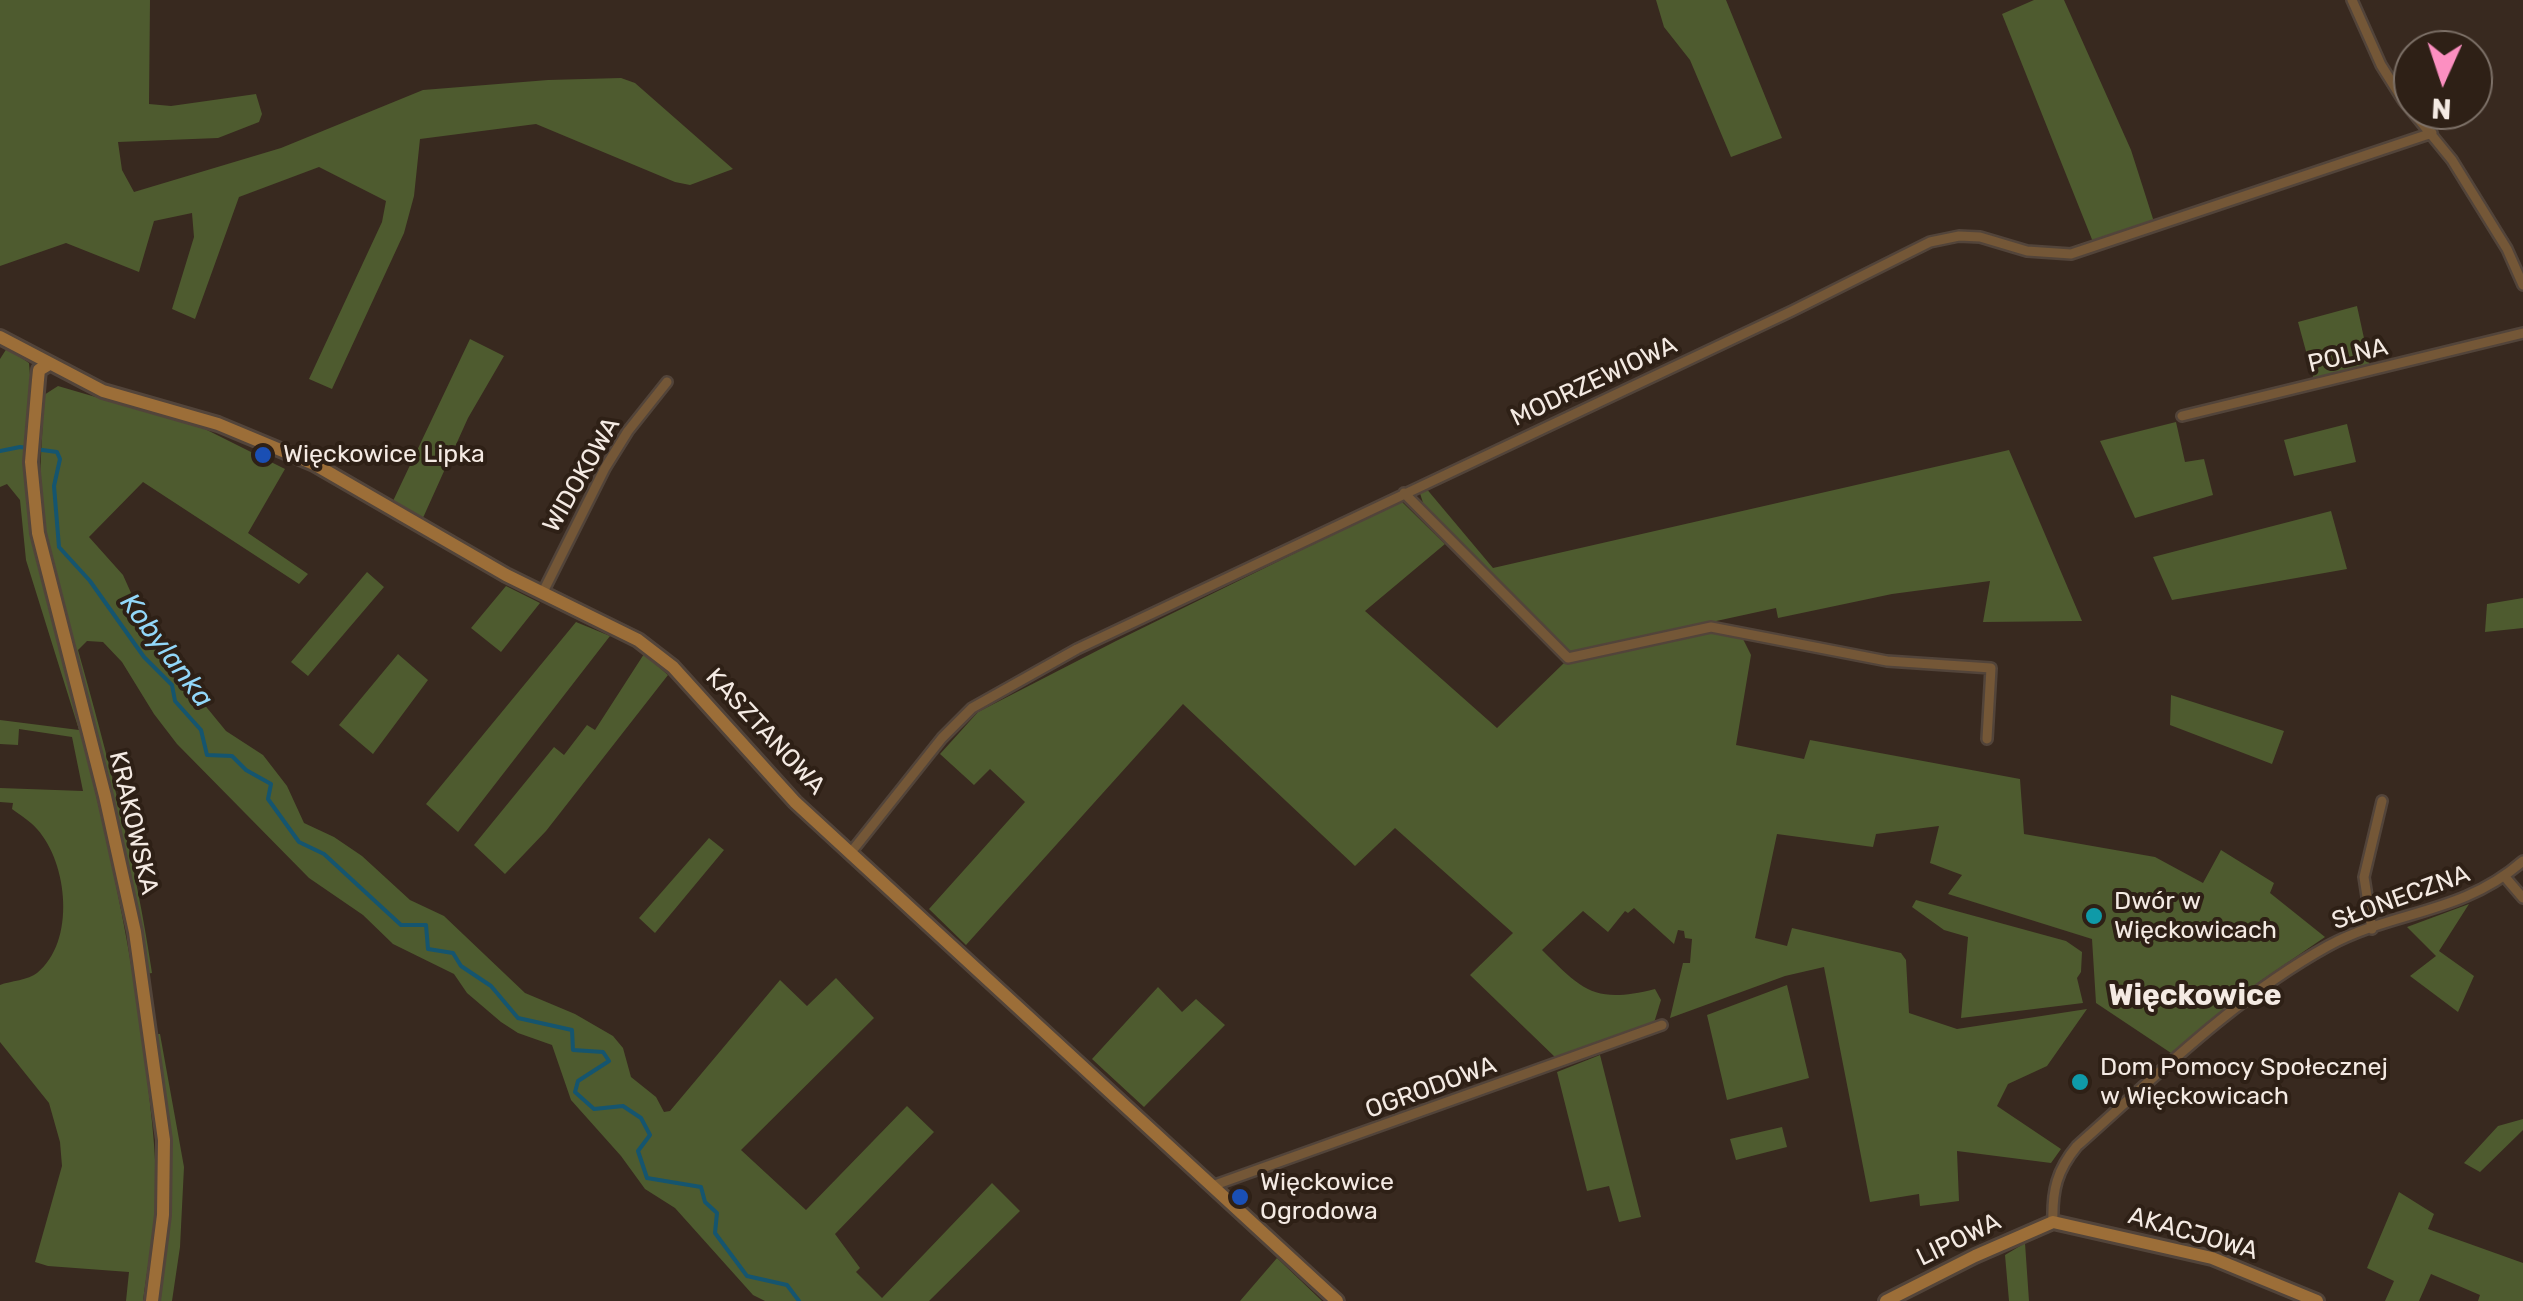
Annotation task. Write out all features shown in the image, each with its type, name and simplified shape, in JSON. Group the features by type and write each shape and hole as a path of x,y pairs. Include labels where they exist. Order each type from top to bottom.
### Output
{"street":[{"path":"2352,0 2381,65 2452,160 2507,249 2523,285"},
{"name":"MODRZEWIOWA","path":"852,851 942,738 972,708 1092,641 1930,242 1959,236 1980,237 2027,251 2071,254 2432,133"},
{"name":"POLNA","path":"2182,416 2523,333"},
{"name":"KASZTANOWA","path":"0,336 103,391 218,424 296,456 542,594 652,648 674,666 795,802 1337,1301"},
{"name":"KRAKOWSKA","path":"49,364 39,370 32,462 40,544 106,796 135,932 164,1140 164,1215 152,1301"},
{"name":"WIDOKOWA","path":"542,594 605,468 667,382"},
{"path":"1404,493 1568,658 1712,627 1887,661 1990,668 1987,738"},
{"path":"2372,929 2364,877 2382,801"},
{"name":"SŁONECZNA","path":"2053,1222 2055,1180 2062,1164 2240,1003 2331,945 2475,895 2523,861"},
{"path":"2505,877 2523,898"},
{"name":"OGRODOWA","path":"1212,1186 1662,1025"},
{"name":"LIPOWA","path":"1886,1301 2053,1222"},
{"name":"AKACJOWA","path":"2053,1222 2212,1258 2317,1301"}],"green space":[{"path":"0,0 150,0 149,104 171,106 256,94 262,114 259,122 218,138 118,142 122,170 134,192 281,148 423,90 548,80 621,78 635,83 733,169 690,185 675,182 536,124 420,139 414,196 404,233 332,389 309,379 382,222 386,201 319,167 239,197 195,319 172,309 194,237 192,213 154,221 139,272 66,243 0,266"},
{"path":"1656,0 1726,0 1782,138 1731,157 1690,60 1664,27"},
{"path":"2034,0 2064,0 2131,150 2154,222 2093,242 2002,14"},
{"path":"2357,306 2372,375 2316,388 2298,322"},
{"path":"470,339 504,356 468,418 422,520 393,501"},
{"path":"7,348 29,363 33,410 26,497 32,543 80,729 110,854 143,1043 156,1203 143,1301 126,1301 129,1272 35,1262 62,1166 60,1142 49,1103 0,1042 0,985 34,975 49,959 58,942 63,902 56,861 48,844 34,826 12,809 13,803 0,802 0,788 83,791 72,737 19,729 18,745 0,744 0,720 79,730 26,560 20,500 7,484 0,487 0,359"},
{"path":"58,386 205,429 285,469 248,533 308,574 299,584 143,482 89,537 123,575 153,642 226,731 263,755 287,786 304,823 362,856 410,900 444,916 525,993 575,1014 613,1036 623,1048 631,1077 656,1097 664,1112 670,1111 780,980 807,1006 836,978 874,1018 741,1150 806,1210 907,1106 934,1132 835,1234 860,1268 856,1272 882,1298 992,1183 1020,1211 929,1301 765,1301 753,1295 675,1208 645,1189 571,1100 552,1045 518,1033 501,1022 467,993 454,974 393,944 363,915 309,878 177,744 122,662 103,642 87,641 78,650 138,891 152,973 145,974 38,518 44,395"},
{"path":"2176,422 2185,462 2204,459 2213,495 2135,518 2100,441"},
{"path":"2347,424 2356,462 2294,476 2284,440"},
{"path":"2009,450 2082,621 1983,622 1990,581 1892,594 1778,618 1776,608 1569,653 1424,506 1419,490 1425,487 1493,568"},
{"path":"1401,501 1445,544 1365,611 1497,728 1565,662 1705,632 1743,639 1751,655 1736,745 1804,759 1810,740 2020,779 2024,834 2155,857 2203,883 2221,850 2274,883 2270,893 2325,937 2259,982 2174,1055 2096,1003 2092,939 1948,894 1962,875 1930,863 1939,826 1876,834 1873,847 1777,834 1755,938 1787,946 1792,928 1901,953 1906,960 1909,1013 1957,1029 2087,1009 2047,1066 2008,1084 1997,1106 2061,1149 2051,1163 1957,1151 1959,1201 1920,1206 1919,1194 1870,1202 1824,967 1785,976 1670,1018 1683,963 1690,963 1692,939 1678,930 1674,944 1634,908 1625,911 1608,932 1583,911 1542,950 1569,976 1591,990 1618,995 1655,989 1661,1000 1654,1023 1557,1059 1470,975 1513,933 1395,828 1355,866 1183,704 966,945 929,909 1025,802 990,769 974,785 940,754 978,712"},
{"path":"2331,511 2347,569 2172,600 2153,557"},
{"path":"367,572 384,587 308,676 291,662"},
{"path":"506,586 540,603 501,652 471,628"},
{"path":"2523,598 2523,628 2485,632 2487,604"},
{"path":"576,622 610,636 458,832 426,804"},
{"path":"398,654 428,680 373,754 339,725"},
{"path":"644,654 668,675 546,831 505,874 474,845 554,747 564,755 587,725 595,730"},
{"path":"2171,695 2284,731 2272,764 2170,725"},
{"path":"709,838 724,850 655,933 639,918"},
{"path":"1916,900 2066,941 2082,952 2077,978 2083,1003 1961,1018 1968,937 1944,930 1912,907"},
{"path":"2469,904 2439,951 2474,976 2458,1012 2410,976 2436,956 2407,927"},
{"path":"1787,985 1809,1078 1727,1100 1707,1015"},
{"path":"1158,987 1182,1012 1196,999 1225,1025 1144,1107 1092,1059"},
{"path":"154,1034 160,1034 184,1167 180,1247 172,1301 154,1301 169,1189"},
{"path":"1600,1055 1641,1217 1619,1222 1609,1186 1587,1191 1557,1072"},
{"path":"2523,1119 2523,1130 2480,1172 2464,1163 2498,1126"},
{"path":"1782,1127 1787,1147 1736,1160 1730,1139"},
{"path":"2399,1192 2434,1214 2428,1229 2523,1263 2523,1301 2478,1301 2480,1295 2431,1274 2419,1301 2385,1301 2394,1281 2367,1268"},
{"path":"2025,1243 2029,1301 2009,1301 2005,1255"},
{"path":"1277,1258 1322,1301 1240,1301"}],"waterway":[{"name":"Kobylanka","path":"0,451 20,447 57,452 60,459 54,486 59,547 90,581 144,657 172,685 175,701 201,730 207,755 232,756 246,770 271,784 268,799 299,842 324,854 401,925 426,925 428,949 453,953 461,966 491,986 518,1018 572,1030 573,1050 603,1052 609,1061 578,1081 575,1092 594,1109 623,1106 641,1118 650,1135 638,1151 647,1178 701,1187 705,1202 717,1213 715,1233 747,1276 787,1285 799,1301"}],"place":[{"name":"Więckowice Lipka","path":"263,455"},
{"name":"Dwór w Więckowicach","path":"2094,916"},
{"name":"Dom Pomocy Społecznej w Więckowicach","path":"2080,1082"},
{"name":"Więckowice Ogrodowa","path":"1240,1197"}],"district":[{"name":"Więckowice","path":"2195,996"}]}
